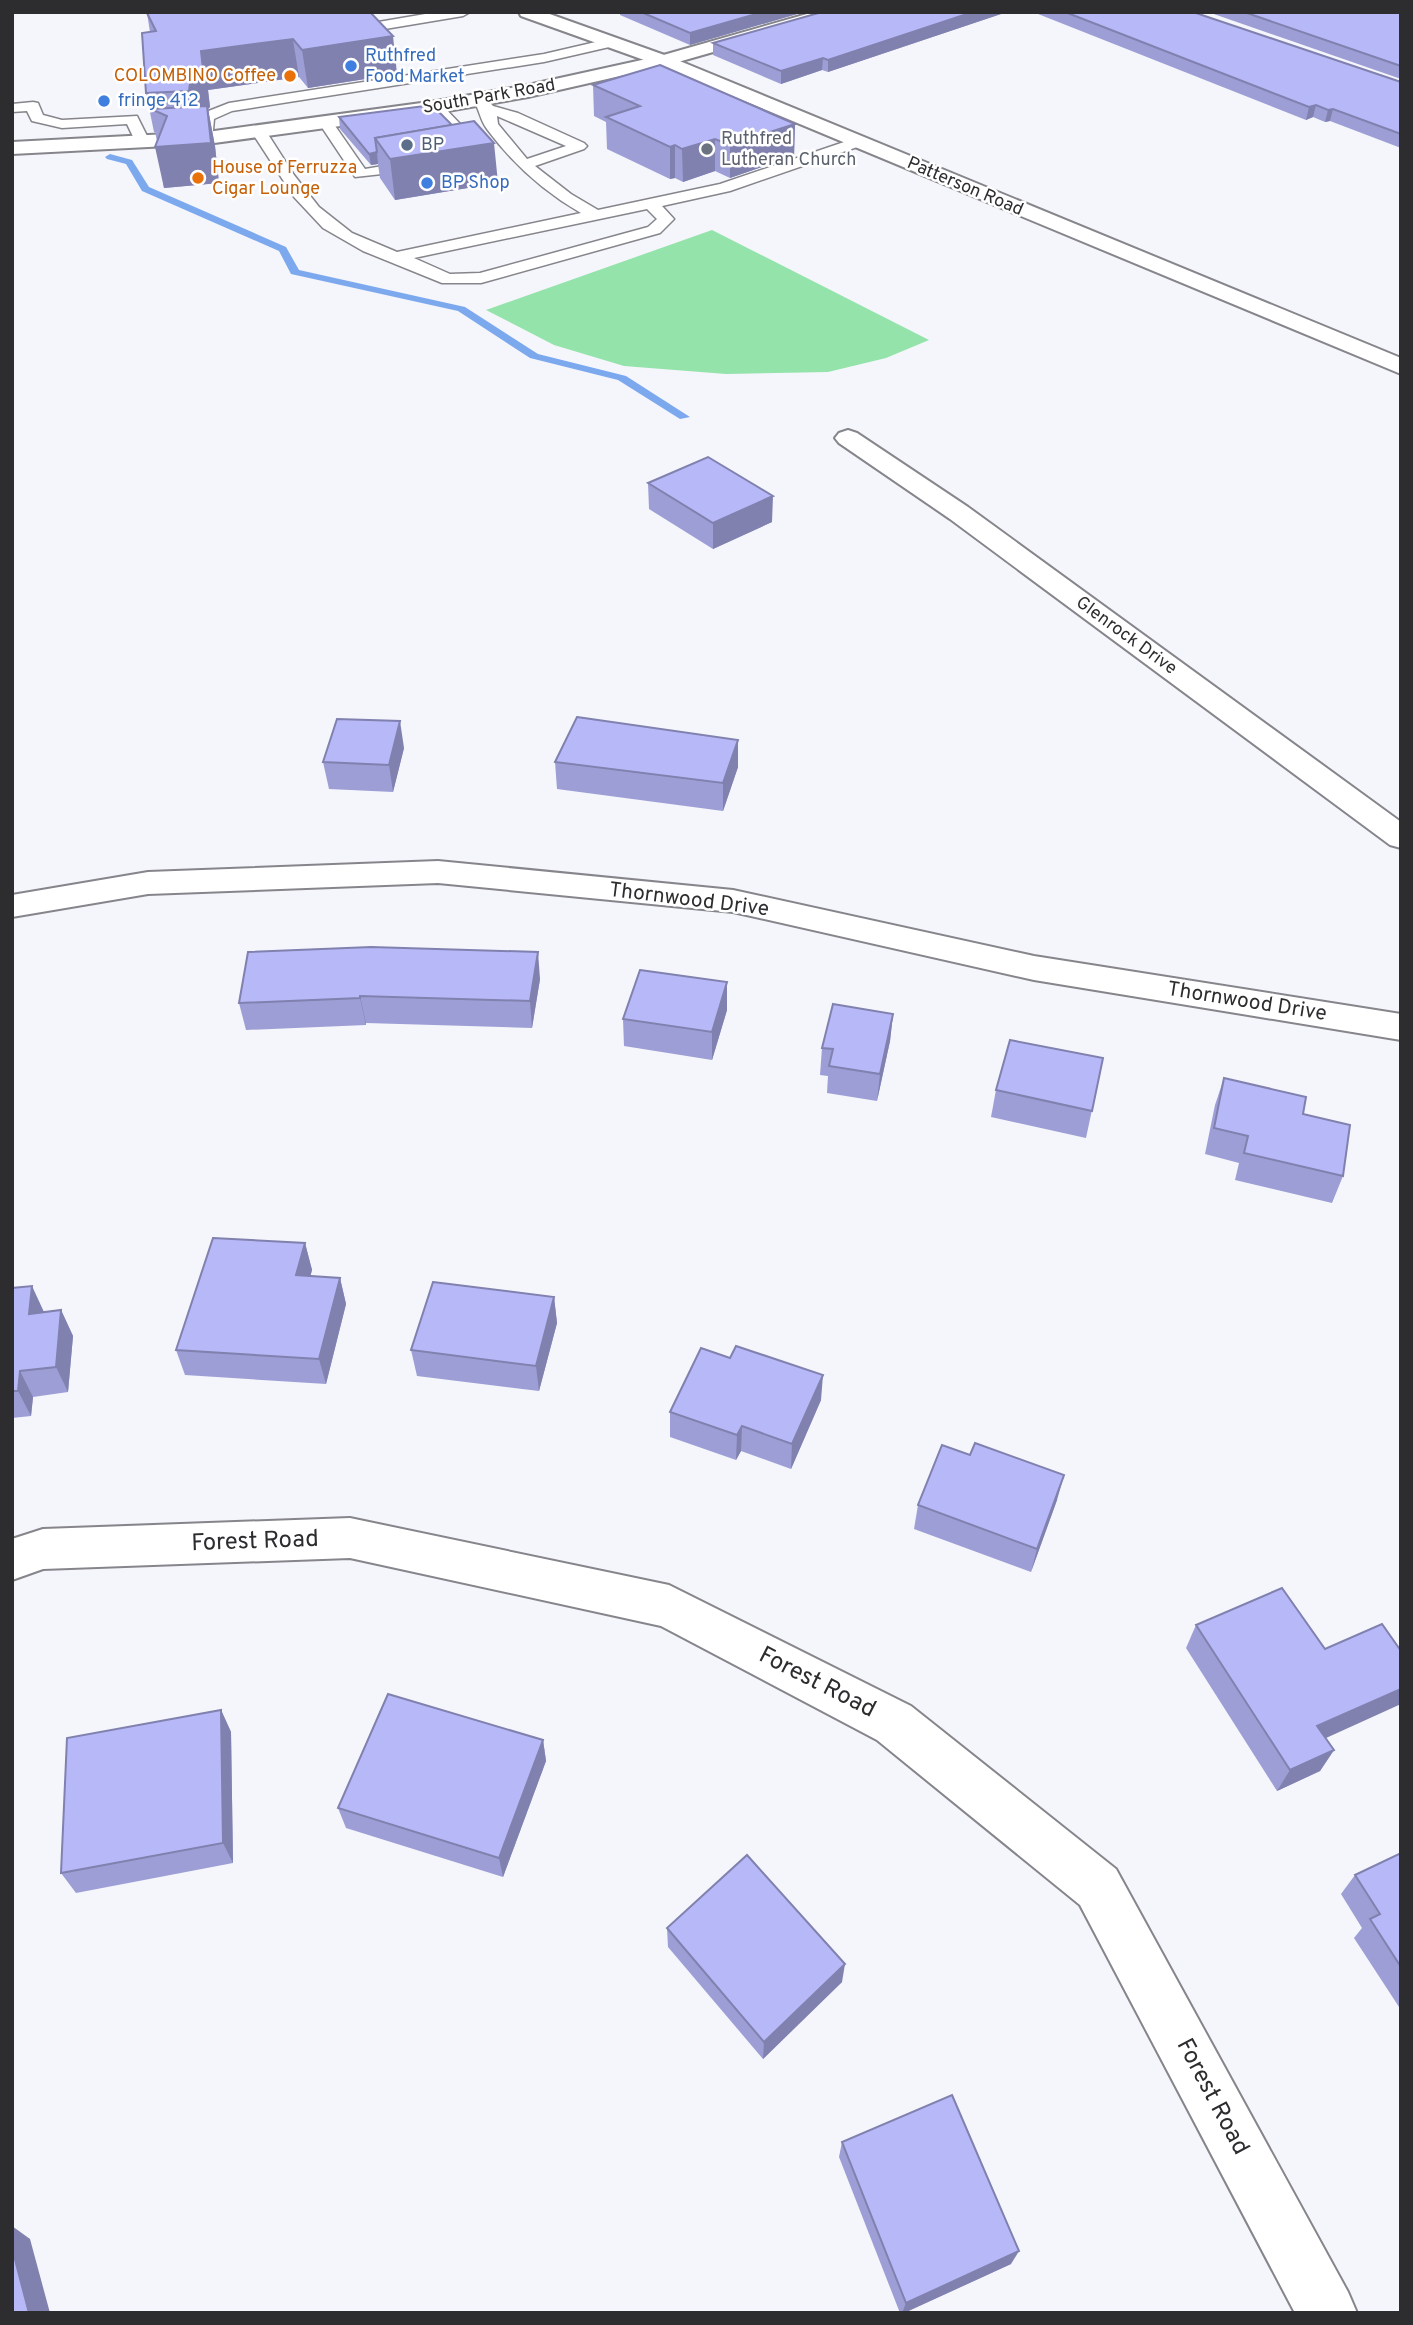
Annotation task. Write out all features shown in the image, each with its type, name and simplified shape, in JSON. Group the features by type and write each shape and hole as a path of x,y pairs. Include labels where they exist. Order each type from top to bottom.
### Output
{"street":[{"name":"Patterson Road","path":"527,12 664,61 1401,368"},
{"name":"South Park Road","path":"12,148 207,138 436,107 484,104 664,61 834,12"},
{"name":"Glenrock Drive","path":"849,438 959,513 1401,838"},
{"name":"Thornwood Drive","path":"12,906 148,883 438,872 733,901 1034,968 1401,1027"},
{"name":"Forest Road","path":"12,1560 43,1549 350,1538 669,1606 894,1723 1098,1886 1327,2313"}],"lane":[{"path":"328,35 463,12"},
{"path":"207,138 206,117 229,107 544,58 612,42"},
{"path":"484,104 491,125 524,165 565,197 596,215"},
{"path":"484,104 579,146 524,165"},
{"path":"12,108 33,106 37,118 62,124 132,119 142,142"},
{"path":"436,107 482,154 468,156"},
{"path":"326,123 361,174 428,163"},
{"path":"259,131 304,204 344,238 448,279 481,278 654,230 666,219 650,203"},
{"path":"396,257 724,188 858,142"}],"green space":[{"path":"712,230 929,340 886,358 828,372 726,374 624,366 554,345 486,310"}],"building":[{"path":"370,12 393,36 302,50 293,39 201,51 203,69 191,75 189,91 146,93 142,33 156,31 147,13"},
{"path":"641,12 763,12 690,33"},
{"path":"822,12 973,12 828,60 823,58 781,71 713,43"},
{"path":"1065,12 1193,12 1401,82 1401,134 1333,109 1328,110 1316,105 1309,107"},
{"path":"1244,12 1401,12 1401,66"},
{"path":"660,65 795,124 730,145 715,139 682,149 675,145 670,147 606,117 640,106 593,85"},
{"path":"432,105 452,125 375,138 377,152 369,154 339,117"},
{"path":"207,106 211,143 155,147 167,116 151,109"},
{"path":"474,121 494,143 390,159 375,138"},
{"path":"708,457 773,496 713,523 648,483"},
{"path":"577,717 738,740 723,783 555,762"},
{"path":"337,719 400,721 389,765 323,762"},
{"path":"371,947 538,952 530,1001 360,996 239,1003 248,952"},
{"path":"640,970 727,982 712,1032 623,1019"},
{"path":"833,1004 893,1014 880,1074 829,1066 833,1049 822,1048"},
{"path":"1010,1040 1103,1058 1092,1111 996,1090"},
{"path":"1224,1078 1306,1097 1303,1114 1350,1125 1343,1176 1244,1153 1248,1136 1214,1128"},
{"path":"213,1238 305,1243 296,1275 340,1278 319,1359 176,1350"},
{"path":"433,1282 554,1297 536,1366 411,1350"},
{"path":"32,1286 29,1314 61,1310 56,1367 20,1371 18,1391 12,1391 12,1288"},
{"path":"736,1346 823,1375 792,1444 742,1426 737,1435 670,1412 701,1348 730,1358"},
{"path":"975,1443 1064,1475 1037,1549 918,1505 942,1445 970,1455"},
{"path":"1282,1588 1325,1649 1382,1624 1401,1651 1401,1689 1317,1726 1334,1750 1290,1770 1196,1625"},
{"path":"388,1694 543,1740 499,1858 338,1808"},
{"path":"221,1710 223,1843 61,1873 67,1738"},
{"path":"1401,1853 1401,1967 1370,1919 1380,1914 1355,1875"},
{"path":"747,1855 845,1964 764,2042 667,1928"},
{"path":"952,2095 1019,2251 906,2303 842,2142"},
{"path":"12,2248 29,2313 12,2313"}],"waterway":[{"path":"110,157 129,162 145,189 283,249 295,272 461,309 534,356 622,378 684,417"}],"place":[{"name":"Ruthfred Food Market","path":"351,66"},
{"name":"COLOMBINO Coffee","path":"290,76"},
{"name":"fringe 412","path":"104,101"},
{"name":"BP","path":"407,145"},
{"name":"Ruthfred Lutheran Church","path":"707,149"},
{"name":"House of Ferruzza Cigar Lounge","path":"198,178"},
{"name":"BP Shop","path":"427,183"}]}
